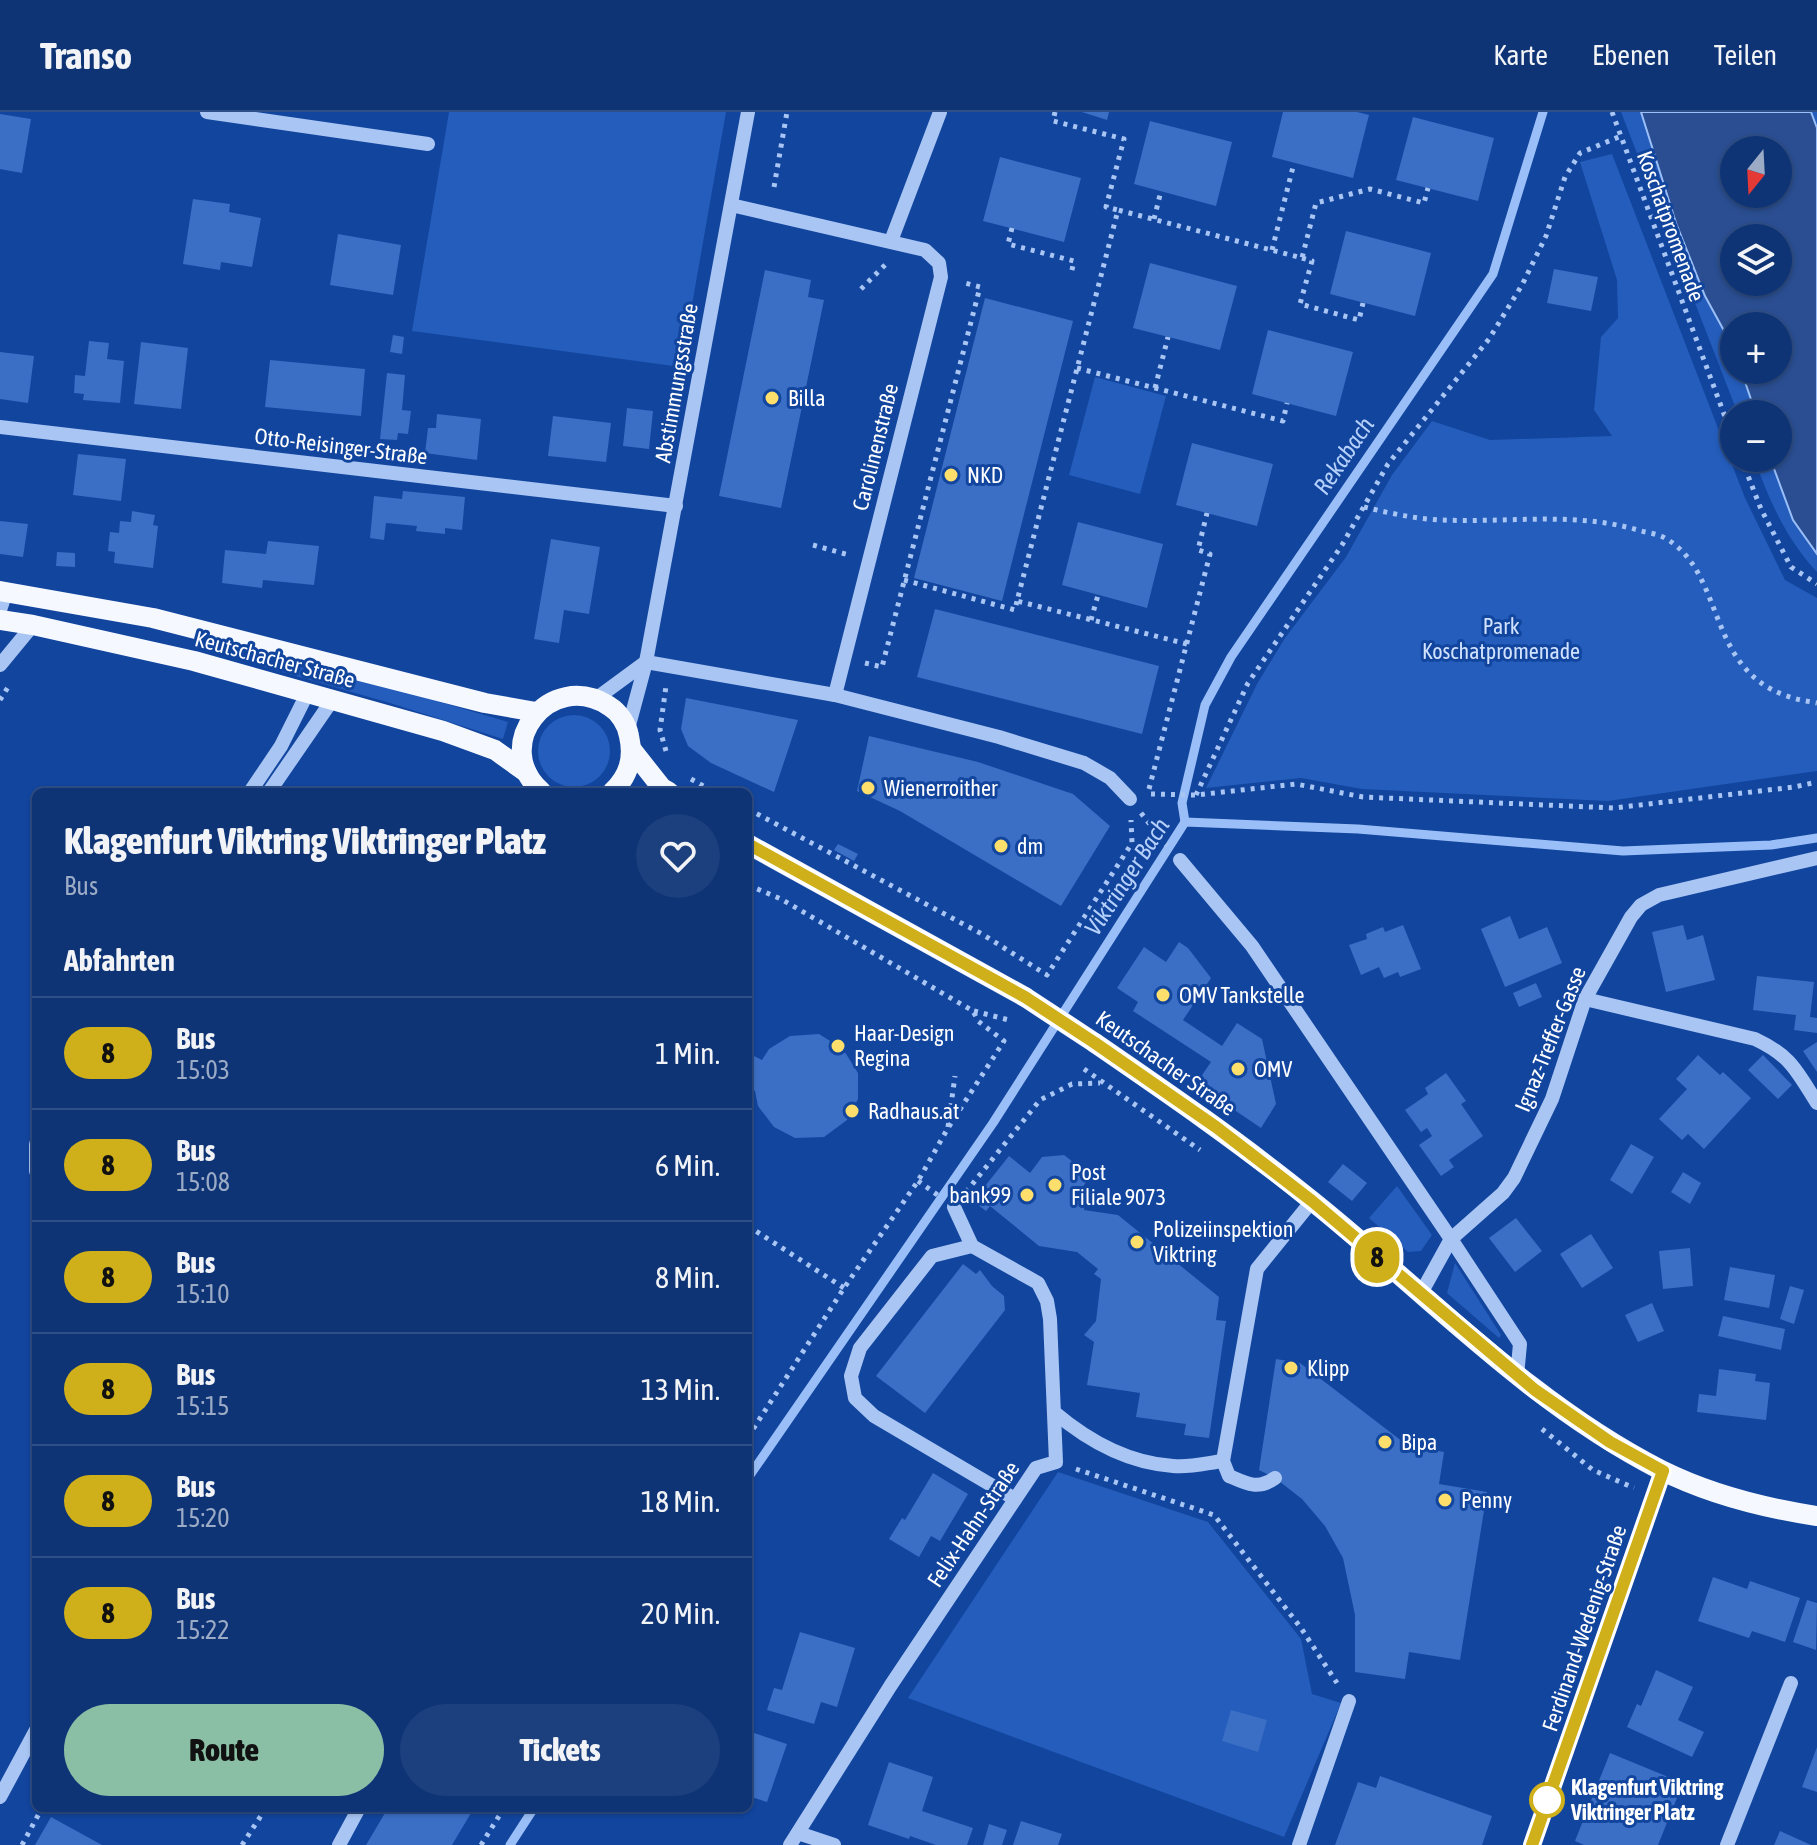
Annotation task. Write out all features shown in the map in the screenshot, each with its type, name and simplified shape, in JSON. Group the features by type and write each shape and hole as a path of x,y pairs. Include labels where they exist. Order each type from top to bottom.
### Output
{"main road":[{"name":"Keutschacher Straße","path":"2,597 153,618 485,703 536,712"},
{"name":"Keutschacher Straße","path":"0,620 194,661 443,731 495,750 527,773 539,788"},
{"path":"527,773 522,758 522,741 536,712 554,700 575,695 597,698 615,710 628,729 632,750 629,768 616,788"},
{"path":"632,750 662,788"},
{"name":"Keutschacher Straße","path":"752,846 1025,997 1216,1127 1312,1201 1517,1376 1610,1442 1663,1471 1728,1497 1817,1516"}],"street":[{"path":"207,112 428,144"},
{"name":"Abstimmungsstraße","path":"628,729 646,662 748,112"},
{"path":"897,243 940,112"},
{"path":"731,205 925,250 939,263 941,277"},
{"name":"Carolinenstraße","path":"835,695 941,277"},
{"name":"Otto-Reisinger-Straße","path":"0,427 676,506"},
{"path":"0,665 33,625"},
{"path":"597,698 646,662 835,695 999,737 1084,763 1110,778 1130,799"},
{"path":"253,788 281,746 308,692"},
{"path":"272,788 333,699"},
{"name":"Ignaz-Treffer-Gasse","path":"1420,1295 1451,1239 1503,1193 1514,1178 1552,1099 1585,999 1631,917 1641,905 1659,895 1817,858"},
{"path":"1180,860 1252,946 1520,1344 1517,1376"},
{"path":"1585,999 1755,1039 1791,1061 1817,1103"},
{"path":"1275,1478 1264,1486 1250,1485 1229,1476 1223,1461 1257,1269 1312,1201"},
{"path":"954,1207 972,1246 932,1256 860,1348 851,1376 855,1398 874,1416 1015,1499"},
{"name":"Felix-Hahn-Straße","path":"834,1845 794,1839 891,1685 1036,1468 1056,1462 1047,1301 1038,1283 972,1246"},
{"path":"1054,1412 1092,1441 1141,1460 1174,1467 1223,1461"},
{"name":"Ferdinand-Wedenig-Straße","path":"1532,1845 1663,1471"},
{"path":"1727,1845 1791,1683"},
{"path":"1299,1845 1349,1701"},
{"path":"0,1797 32,1737"},
{"path":"339,1845 357,1812"}],"path":[{"path":"774,187 787,112"},
{"path":"1055,112 1053,121 1124,139 1106,207 1312,261 1300,304 1359,320 1363,303"},
{"name":"Koschatpromenade","path":"1612,112 1720,403"},
{"path":"1196,795 1248,683 1342,545 1388,464 1489,339 1546,236 1565,177 1580,153 1621,136"},
{"path":"1272,250 1294,163"},
{"path":"1302,258 1316,203 1370,189 1424,203 1428,188"},
{"path":"1154,219 1161,191"},
{"path":"904,580 1015,610 1118,210"},
{"path":"1012,228 1008,244 1074,261 1071,274"},
{"path":"861,289 892,259 897,243"},
{"path":"845,658 882,667 980,287 941,277"},
{"path":"1155,388 1168,337"},
{"path":"1077,368 1283,421 1287,403"},
{"path":"1746,472 1761,509 1791,567 1817,584"},
{"path":"1364,507 1439,520 1594,521 1626,526 1664,538 1689,558 1701,579 1725,639 1746,670 1786,696 1817,703"},
{"path":"1207,513 1198,550 1210,554 1148,794 1196,795 1296,784 1363,797 1614,808 1817,782"},
{"path":"813,545 848,555"},
{"path":"1091,620 1098,595"},
{"path":"1017,601 1187,644"},
{"path":"669,665 660,730 672,761"},
{"path":"688,776 708,788"},
{"path":"752,811 982,934 1047,975 1132,843 1130,799"},
{"path":"752,887 781,899 973,1011 1009,1020"},
{"path":"752,1431 844,1288 918,1181 1004,1041 978,1021 973,1011"},
{"path":"1080,1066 1206,1155"},
{"path":"948,1128 955,1076"},
{"path":"954,1207 1040,1100 1072,1084 1101,1083"},
{"path":"752,1229 844,1288"},
{"path":"1533,1421 1593,1470"},
{"path":"1056,1462 1214,1515 1301,1628 1349,1701"},
{"path":"22,1845 40,1812"},
{"path":"242,1845 263,1812"},
{"path":"481,1845 502,1812"}],"green space":[{"path":"449,112 726,112 681,367 412,331"},
{"path":"1621,112 1817,112 1817,572 1796,546 1759,472 1792,472 1792,400 1733,400 1726,384 1792,384 1792,312 1720,312 1720,368"},
{"name":"Park Koschatpromenade","path":"1612,154 1720,433 1720,472 1735,472 1785,580 1817,598 1817,771 1608,801 1362,789 1301,778 1206,788 1257,684 1285,638 1346,557 1392,475 1432,421 1490,440 1612,436 1594,410 1601,337 1618,318 1617,280 1580,162"},
{"path":"1095,377 1166,396 1140,494 1069,475"},
{"path":"238,658 340,675 508,722 503,739"},
{"path":"574,715 594,721 604,731 610,751 604,771 594,781 574,787 554,781 544,771 538,751 544,731 554,721"},
{"path":"1397,1186 1432,1235 1421,1251 1408,1252 1369,1218"},
{"path":"1455,1263 1501,1335 1499,1338 1447,1293"},
{"path":"1058,1472 1208,1522 1301,1639 1312,1694 1341,1703 1284,1837 908,1698"}],"shaded area":[{"path":"1641,112 1811,112 1817,128 1817,554 1793,520 1775,472 1792,472 1792,400 1751,400 1746,384 1792,384 1792,312 1720,312 1720,323 1705,296 1676,223"}],"building":[{"path":"1082,112 1109,112 1107,120"},
{"path":"1283,112 1357,112 1369,115 1353,178 1272,157"},
{"path":"0,114 31,119 22,173 0,169"},
{"path":"1413,117 1494,138 1478,201 1396,180"},
{"path":"1150,121 1232,142 1216,206 1134,184"},
{"path":"1000,157 1081,178 1064,242 983,221"},
{"path":"193,199 230,204 229,212 261,218 252,267 221,262 220,270 183,264"},
{"path":"1346,231 1431,253 1415,316 1330,294"},
{"path":"338,234 401,245 393,295 330,285"},
{"path":"1150,263 1237,286 1220,350 1133,328"},
{"path":"1554,269 1598,277 1591,311 1547,303"},
{"name":"Billa","path":"765,270 811,280 808,297 824,300 781,508 719,496"},
{"path":"985,298 1073,321 1002,601 914,578"},
{"path":"1268,330 1353,352 1336,416 1252,394"},
{"path":"393,335 404,337 402,354 390,352"},
{"path":"89,341 109,343 107,359 124,361 120,403 83,400 84,394 74,393 75,375 85,376"},
{"path":"141,342 188,348 181,409 134,404"},
{"path":"0,352 34,356 28,403 0,399"},
{"path":"270,360 365,369 361,416 265,407"},
{"path":"387,373 405,375 402,410 411,411 408,434 398,433 397,440 380,439"},
{"path":"627,408 653,411 649,449 623,446"},
{"path":"437,414 481,419 477,460 425,453 428,428 436,428"},
{"path":"553,416 611,423 606,462 548,456"},
{"path":"1192,443 1273,464 1257,526 1176,505"},
{"path":"78,454 126,459 121,501 73,495"},
{"path":"403,491 465,497 462,530 445,528 445,534 416,531 417,526 386,523 384,540 370,538 374,496 402,499"},
{"path":"132,511 155,515 153,525 158,526 153,568 114,563 115,552 108,551 110,532 119,533 120,521 131,522"},
{"path":"0,521 28,524 23,557 0,554"},
{"path":"1078,522 1163,544 1147,608 1062,585"},
{"path":"551,539 600,547 589,614 564,610 559,643 534,639"},
{"path":"268,541 319,546 314,585 263,580 262,588 222,583 225,550 266,554"},
{"path":"57,552 75,553 75,567 56,566"},
{"path":"935,609 1159,666 1142,734 917,677"},
{"path":"686,698 798,720 774,792 711,763 688,746 681,729"},
{"path":"869,736 978,762 1073,794 1110,826 1061,906 900,811 857,791"},
{"path":"838,844 858,854 854,861 834,850"},
{"path":"1510,916 1519,939 1547,927 1562,963 1505,987 1481,929"},
{"path":"1403,925 1421,969 1400,977 1398,972 1384,978 1379,967 1361,975 1349,945 1367,939 1366,934 1383,927 1385,932"},
{"path":"1683,925 1687,940 1703,935 1715,980 1666,992 1652,932"},
{"path":"1179,942 1188,948 1211,978 1183,1020 1222,1046 1237,1023 1262,1039 1276,1104 1261,1128 1196,1084 1211,1062 1133,1011 1138,1002 1117,988 1144,947 1166,962"},
{"path":"1757,976 1814,982 1810,1017 1817,1018 1817,1033 1794,1030 1796,1015 1753,1010"},
{"path":"1536,983 1542,997 1519,1007 1513,993"},
{"path":"819,1034 843,1049 858,1073 858,1099 847,1120 824,1137 795,1138 774,1127 758,1106 752,1089 752,1055 762,1060 769,1049 790,1036"},
{"path":"1817,1042 1817,1072 1803,1051"},
{"path":"1698,1055 1720,1075 1723,1072 1751,1098 1704,1149 1688,1134 1682,1140 1659,1119 1687,1089 1676,1079"},
{"path":"1763,1055 1792,1085 1778,1099 1748,1070"},
{"path":"1446,1073 1466,1101 1461,1104 1483,1136 1449,1160 1454,1167 1441,1176 1419,1145 1432,1136 1427,1128 1421,1132 1405,1110 1428,1094 1425,1088"},
{"path":"1631,1144 1654,1157 1632,1194 1610,1180"},
{"path":"1064,1155 1091,1176 1081,1189 1086,1194 1084,1210 1118,1215 1219,1297 1216,1320 1226,1321 1209,1438 1184,1435 1186,1424 1136,1417 1140,1393 1087,1385 1094,1342 1084,1335 1096,1321 1101,1279 1094,1274 1098,1269 1077,1252 1039,1246 990,1206 986,1211 973,1201 1009,1156 1030,1173 1042,1157"},
{"path":"1343,1164 1367,1183 1352,1201 1328,1182"},
{"path":"1683,1172 1701,1183 1690,1204 1671,1192"},
{"path":"1516,1218 1542,1251 1515,1272 1489,1238"},
{"path":"1591,1234 1613,1268 1582,1288 1560,1254"},
{"path":"1690,1248 1693,1286 1663,1289 1659,1251"},
{"path":"963,1264 976,1274 980,1270 1004,1296 1005,1310 925,1413 876,1376"},
{"path":"1730,1267 1775,1275 1769,1308 1724,1300"},
{"path":"1790,1286 1804,1290 1794,1324 1780,1319"},
{"path":"1652,1303 1664,1331 1638,1342 1625,1315"},
{"path":"1723,1316 1785,1329 1781,1350 1718,1336"},
{"path":"1276,1359 1300,1363 1407,1445 1444,1452 1439,1484 1487,1492 1460,1660 1409,1652 1405,1679 1355,1672 1355,1615 1343,1558 1325,1526 1302,1499 1259,1470"},
{"path":"1719,1369 1756,1374 1755,1381 1770,1383 1766,1420 1697,1412 1699,1394 1716,1396"},
{"path":"933,1473 968,1494 940,1541 931,1536 919,1557 889,1539 902,1518 905,1520"},
{"path":"1713,1577 1747,1589 1750,1581 1800,1598 1785,1642 1752,1631 1749,1638 1698,1621"},
{"path":"1807,1600 1817,1603 1816,1650 1793,1642"},
{"path":"800,1632 855,1648 837,1707 821,1702 814,1724 767,1710 774,1688 782,1690"},
{"path":"1656,1670 1693,1687 1678,1720 1704,1732 1692,1757 1627,1727 1637,1704 1641,1706"},
{"path":"1231,1710 1267,1720 1258,1752 1222,1741"},
{"path":"752,1732 787,1744 767,1802 752,1797"},
{"path":"1817,1747 1817,1792 1802,1787"},
{"path":"1610,1753 1683,1783 1658,1845 1584,1845 1575,1841"},
{"path":"889,1762 933,1777 922,1811 973,1828 967,1845 936,1845 868,1825"},
{"path":"1380,1776 1492,1816 1482,1845 1335,1845 1358,1782 1376,1788"},
{"path":"386,1812 472,1812 452,1845 366,1845"},
{"path":"51,1817 102,1845 35,1845"},
{"path":"1021,1821 1062,1834 1058,1845 1013,1845"},
{"path":"989,1824 1007,1830 1002,1845 983,1845"},
{"path":"1780,1831 1811,1845 1774,1845"}],"waterway":[{"name":"Rekabach","path":"1185,822 1182,803 1205,705 1231,657 1493,274 1543,112"},
{"name":"Viktringer Bach","path":"752,1472 993,1123 1185,822 1358,829 1623,851 1771,845 1817,838"},
{"name":"Viktringer Bach","path":"510,1845 531,1812"}],"bus line":[{"name":"8","path":"752,846 1025,997 1095,1043 1216,1127 1312,1201 1535,1390 1610,1442 1663,1471 1532,1845"}],"place":[{"name":"Billa","path":"772,398"},
{"name":"NKD","path":"951,475"},
{"name":"Wienerroither","path":"868,788"},
{"name":"dm","path":"1001,846"},
{"name":"OMV Tankstelle","path":"1163,995"},
{"name":"Haar-Design Regina","path":"838,1046"},
{"name":"OMV","path":"1238,1069"},
{"name":"Radhaus.at","path":"852,1111"},
{"name":"Post Filiale 9073","path":"1055,1185"},
{"name":"bank99","path":"1027,1195"},
{"name":"Polizeiinspektion Viktring","path":"1137,1242"},
{"name":"Klipp","path":"1291,1368"},
{"name":"Bipa","path":"1385,1442"},
{"name":"Penny","path":"1445,1500"},
{"name":"Klagenfurt Viktring Viktringer Platz","path":"1547,1800"}]}
